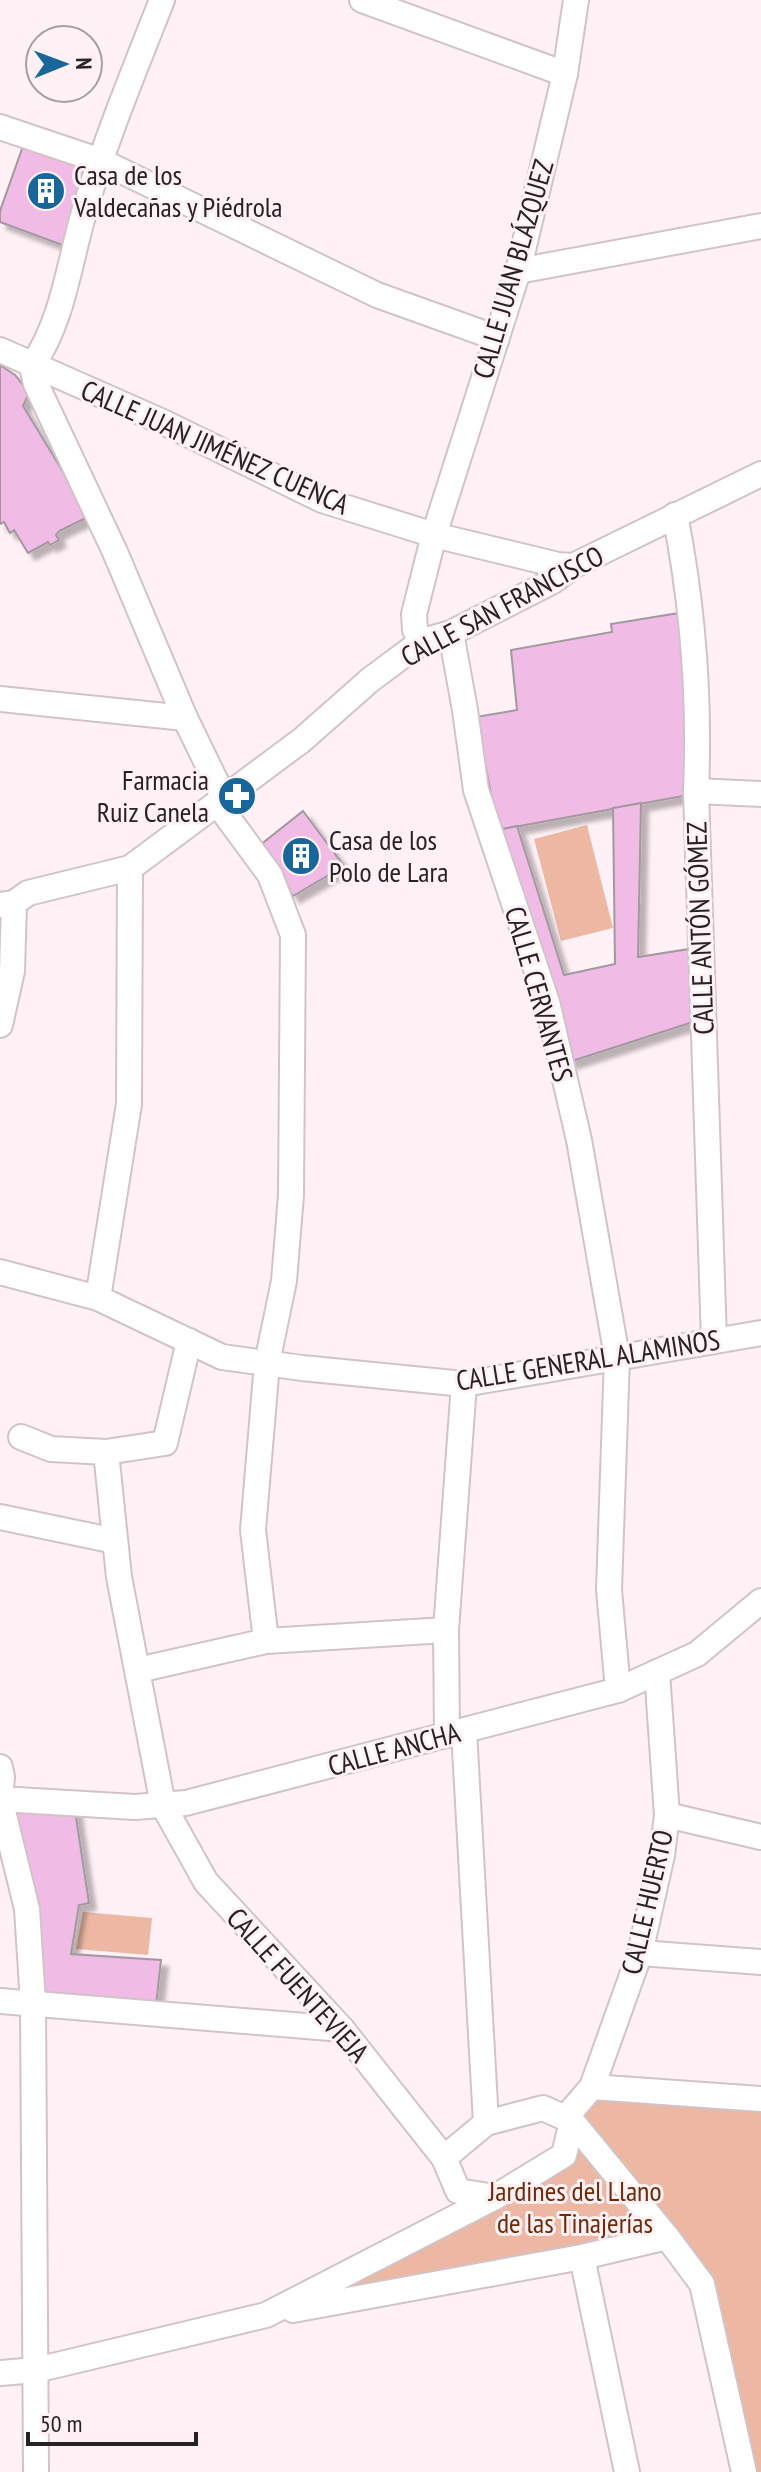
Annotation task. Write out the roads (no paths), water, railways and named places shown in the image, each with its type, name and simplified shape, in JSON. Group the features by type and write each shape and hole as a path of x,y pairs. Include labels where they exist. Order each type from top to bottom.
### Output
{"street":[{"path":"162,0 84,210 60,310 43,351 32,366 36,384 115,552 220,801 270,875 293,935 291,1195 284,1281 267,1363 253,1530 266,1641"},
{"path":"362,0 565,74"},
{"name":"CALLE JUAN BLÁZQUEZ","path":"426,640 419,637 415,630 414,614 434,535 518,271 565,74 576,0"},
{"path":"0,127 101,161 377,295 497,338"},
{"path":"518,271 761,226"},
{"name":"CALLE JUAN JIMÉNEZ CUENCA","path":"0,350 165,423 322,500 434,535 573,566"},
{"name":"CALLE SAN FRANCISCO","path":"7,904 28,893 130,868 302,740 370,680 426,640 451,633 553,581 573,566 761,474"},
{"name":"CALLE ANTÓN GÓMEZ","path":"675,515 687,580 698,730 696,791 714,1341"},
{"name":"CALLE CERVANTES","path":"451,633 476,790 547,1002 579,1140 617,1357 609,1590 618,1690"},
{"path":"0,699 185,718"},
{"path":"696,791 761,794"},
{"path":"98,1298 129,1104 130,868"},
{"path":"0,1025 13,957 7,904"},
{"name":"CALLE GENERAL ALAMINOS","path":"0,1272 98,1298 222,1357 464,1384 761,1333"},
{"path":"21,1437 51,1449 106,1452 165,1443 189,1341"},
{"path":"464,1384 446,1630 486,2123"},
{"name":"CALLE FUENTEVIEJA","path":"106,1452 119,1577 163,1805 206,1882 342,2029 444,2158 458,2191 495,2197"},
{"path":"0,1517 115,1541"},
{"name":"CALLE ANCHA","path":"1,1784 135,1807 186,1803 618,1690 697,1654 761,1601"},
{"path":"138,1670 266,1641 446,1630"},
{"name":"CALLE HUERTO","path":"569,2119 592,2087 640,1953 662,1855 667,1815 657,1672"},
{"path":"1,1784 27,1909 33,2003 36,2472"},
{"path":"667,1815 761,1837"},
{"path":"640,1953 761,1962"},
{"path":"0,2001 342,2029"},
{"path":"592,2087 761,2099"},
{"path":"444,2158 486,2123 543,2108 569,2119 702,2284 744,2472"},
{"path":"266,2315 495,2197 564,2155 569,2119"},
{"path":"0,2373 36,2370 266,2315 582,2257 667,2237"},
{"path":"582,2257 627,2472"}],"place":[{"name":"Casa de los Valdecañas y Piédrola","path":"46,191"},
{"name":"Farmacia Ruiz Canela","path":"237,796"},
{"name":"Casa de los Polo de Lara","path":"301,856"}],"park label":[{"name":"Jardines del Llano de las Tinajerías","path":"575,2207"}]}
